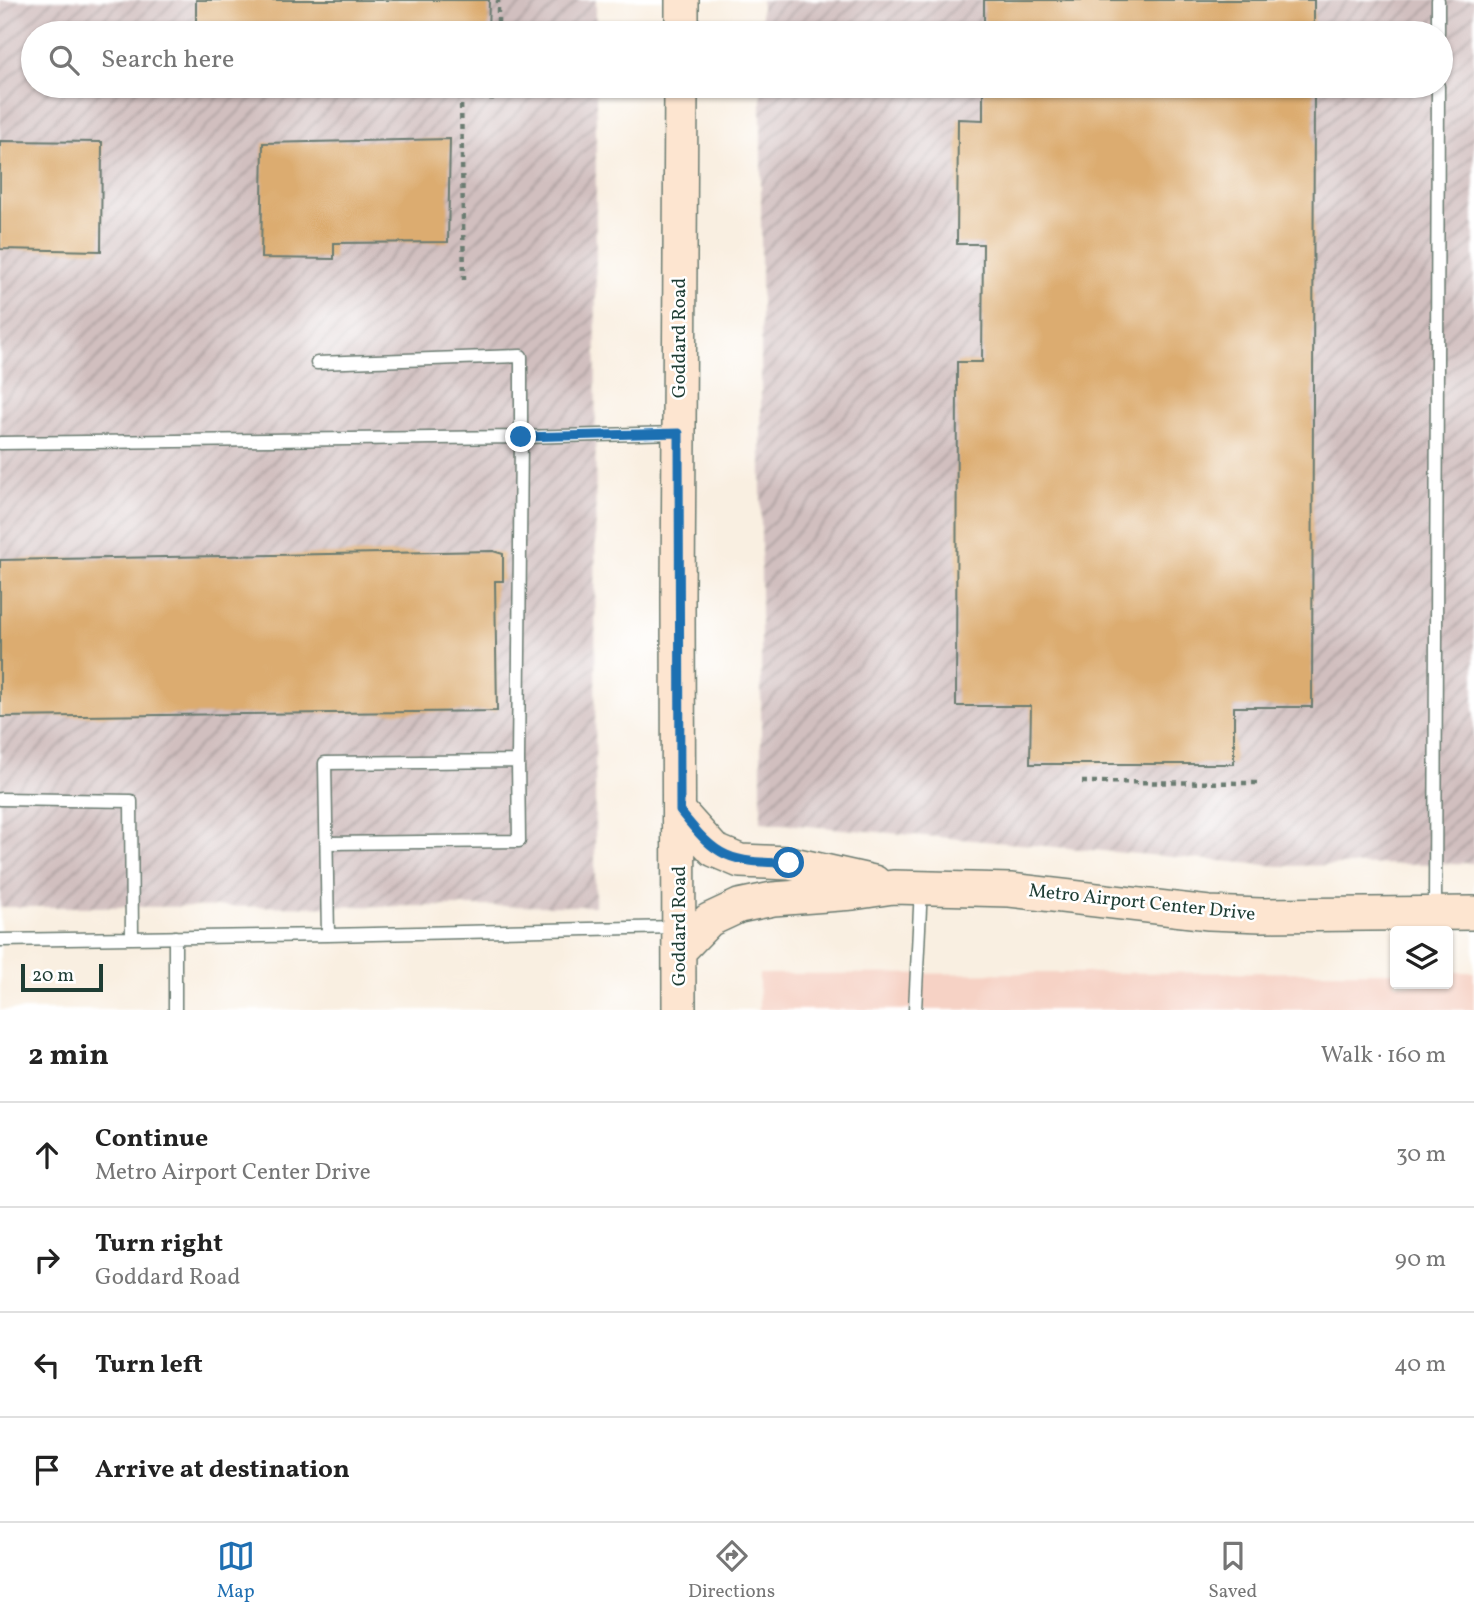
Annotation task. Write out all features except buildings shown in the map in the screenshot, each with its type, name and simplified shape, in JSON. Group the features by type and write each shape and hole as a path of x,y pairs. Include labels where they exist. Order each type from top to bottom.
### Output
{"street":[{"path":"682,0 682,21"},
{"name":"Goddard Road","path":"679,1010 681,98"},
{"name":"Metro Airport Center Drive","path":"680,811 714,850 740,861 789,863 907,887"},
{"name":"Metro Airport Center Drive","path":"680,939 709,920 739,906 773,899 907,887 1010,890 1209,913 1474,913"}],"lane":[{"path":"1438,0 1438,21"},
{"path":"1436,914 1438,98"},
{"path":"317,363 521,356 519,841 327,844"},
{"path":"0,443 679,433"},
{"path":"328,935 325,764 518,761"},
{"path":"0,799 131,801 132,938"},
{"path":"907,887 915,1010"},
{"path":"0,940 328,935 680,939"},
{"path":"175,937 175,1010"}],"path":[{"path":"498,0 498,21"},
{"path":"464,280 461,98 498,98"},
{"path":"1082,782 1259,783"}],"shaded area":[{"path":"0,0 596,0 596,21 21,21 21,98 596,98 595,906 0,907"},
{"path":"761,0 1474,0 1474,863 1279,866 761,822 761,98 1453,98 1453,21 761,21"},
{"path":"1390,972 1390,989 1453,989 1453,972 1474,972 1474,1010 759,1010 759,974"}],"route":[{"path":"521,437 679,433 680,811 714,850 740,861 789,863"}]}
